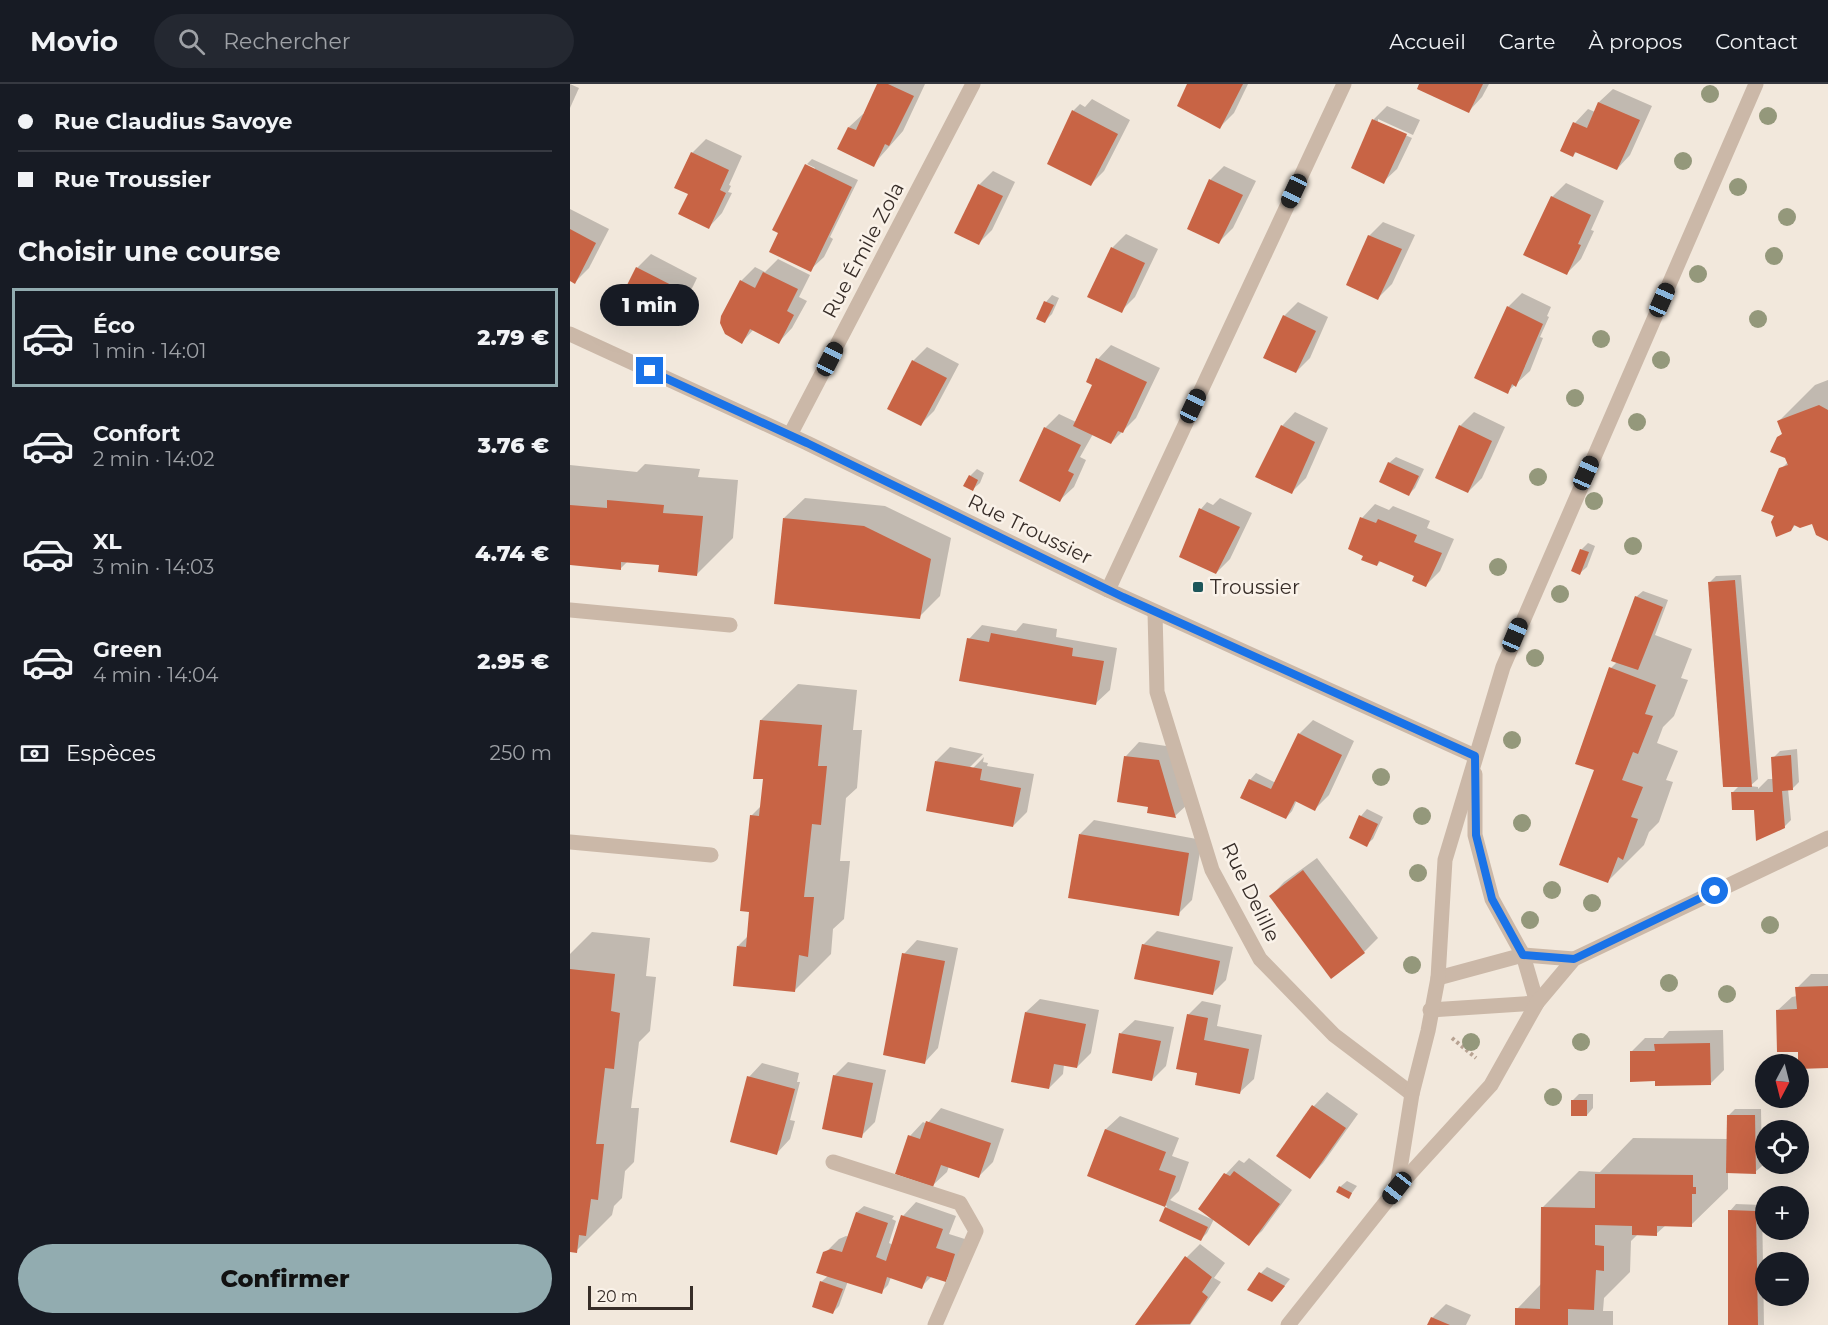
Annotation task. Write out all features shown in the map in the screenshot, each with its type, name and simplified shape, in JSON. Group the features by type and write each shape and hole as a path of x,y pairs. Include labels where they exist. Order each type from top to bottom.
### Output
{"street":[{"name":"Rue Émile Zola","path":"790,435 973,84"},
{"path":"1108,590 1344,84"},
{"path":"1397,1188 1412,1094 1428,1031 1430,1010 1438,978 1445,860 1507,653 1756,84"},
{"name":"Rue Troussier","path":"570,334 790,435 1155,612 1475,756"},
{"path":"570,610 730,625"},
{"name":"Rue Delille","path":"1155,612 1157,692 1212,870 1260,959 1334,1035 1412,1094"},
{"path":"1475,756 1476,835 1492,899 1523,955 1537,1003"},
{"path":"1288,1325 1397,1188 1491,1085 1537,1003 1574,959 1828,838"},
{"path":"570,842 711,855"},
{"path":"1438,978 1523,955 1574,959"},
{"path":"1430,1010 1537,1003"},
{"path":"833,1162 960,1203 976,1231 935,1325"}],"path":[{"path":"1447,1034 1482,1063"}],"building":[{"path":"877,84 888,84 914,96 889,146 885,144 874,167 837,149 848,127 856,130"},
{"path":"1187,84 1243,84 1220,129 1177,106"},
{"path":"1419,84 1483,84 1469,113 1417,89"},
{"path":"1598,102 1640,120 1617,170 1575,152 1573,157 1560,151 1573,122 1587,128"},
{"path":"1072,110 1118,134 1091,186 1047,164"},
{"path":"1372,119 1407,134 1384,184 1351,168"},
{"path":"691,152 729,170 720,190 726,193 709,229 678,214 688,194 674,188"},
{"path":"805,164 852,187 811,272 769,252 778,233 772,230"},
{"path":"1209,179 1243,195 1219,244 1187,229"},
{"path":"978,184 1003,196 979,245 954,233"},
{"path":"1551,196 1591,215 1578,244 1581,245 1567,275 1523,255"},
{"path":"570,229 596,243 575,284 570,281"},
{"path":"1368,235 1402,249 1378,300 1346,285"},
{"path":"1111,247 1145,263 1122,313 1087,297"},
{"path":"636,267 685,292 668,326 619,301"},
{"path":"763,272 798,289 787,311 794,315 779,344 750,329 742,344 725,334 720,323 721,316 740,280 755,288"},
{"path":"1044,301 1054,305 1045,323 1036,319"},
{"path":"1507,306 1543,324 1516,387 1512,384 1508,394 1474,378"},
{"path":"1283,315 1316,331 1296,373 1263,358"},
{"path":"1096,358 1147,382 1123,433 1118,431 1111,444 1073,426 1092,385 1086,382"},
{"path":"912,360 947,378 921,426 887,409"},
{"path":"1819,405 1828,410 1828,541 1816,535 1812,524 1800,528 1794,525 1791,531 1776,537 1771,522 1774,516 1761,511 1779,468 1788,465 1785,458 1770,452 1777,437 1782,434 1777,421"},
{"path":"1281,425 1315,442 1292,494 1255,477"},
{"path":"1459,425 1492,441 1468,493 1435,478"},
{"path":"1044,427 1081,445 1068,471 1074,474 1060,502 1019,481"},
{"path":"1388,462 1419,476 1409,496 1379,482"},
{"path":"969,475 978,480 973,491 963,486"},
{"path":"607,500 664,505 663,513 703,516 697,576 658,572 659,565 621,562 621,570 570,565 570,505 607,508"},
{"path":"1199,508 1240,527 1216,574 1179,557"},
{"path":"1360,517 1376,523 1378,519 1417,535 1414,542 1442,553 1426,587 1412,581 1414,576 1379,561 1377,566 1361,560 1363,556 1348,549"},
{"path":"783,518 864,526 931,559 920,619 774,604"},
{"path":"1580,549 1589,552 1580,575 1571,571"},
{"path":"1735,580 1752,787 1723,787 1708,582"},
{"path":"1635,596 1663,607 1638,670 1611,661"},
{"path":"991,633 1073,648 1072,656 1104,661 1096,705 959,681 967,638 989,642"},
{"path":"1609,667 1656,685 1645,714 1653,716 1638,754 1633,752 1622,780 1643,787 1631,817 1638,819 1623,860 1618,857 1608,883 1559,865 1594,770 1575,764"},
{"path":"760,720 822,725 818,766 827,766 821,825 812,824 804,897 814,897 808,957 799,955 795,992 733,986 737,946 746,947 749,912 740,911 750,815 759,816 763,779 753,779"},
{"path":"1298,733 1342,755 1315,811 1295,801 1286,819 1240,798 1249,779 1271,789"},
{"path":"1791,755 1793,790 1782,791 1785,828 1756,841 1754,810 1732,810 1731,792 1773,792 1771,757"},
{"path":"1124,756 1159,760 1176,818 1147,813 1148,807 1117,802"},
{"path":"935,761 982,769 980,780 1021,788 1013,827 926,811"},
{"path":"1359,815 1378,824 1367,847 1349,838"},
{"path":"1079,834 1189,853 1179,916 1068,898"},
{"path":"1303,870 1365,953 1331,979 1269,896"},
{"path":"1142,944 1220,961 1213,995 1134,979"},
{"path":"902,953 945,961 925,1064 883,1055"},
{"path":"570,969 615,974 611,1011 620,1013 614,1069 605,1068 596,1144 604,1144 598,1200 591,1199 586,1236 579,1235 577,1253 570,1252"},
{"path":"1828,986 1828,1068 1809,1069 1809,1054 1777,1052 1776,1010 1797,1009 1795,987"},
{"path":"1025,1012 1086,1024 1077,1068 1054,1064 1049,1089 1011,1082"},
{"path":"1187,1014 1208,1018 1204,1040 1249,1049 1240,1094 1195,1085 1197,1073 1176,1069"},
{"path":"1119,1033 1161,1041 1152,1081 1112,1073"},
{"path":"1710,1043 1711,1085 1655,1086 1655,1081 1630,1082 1630,1051 1655,1051 1654,1044"},
{"path":"833,1075 873,1083 862,1138 822,1129"},
{"path":"747,1076 795,1089 777,1155 730,1142"},
{"path":"1571,1100 1587,1100 1587,1116 1571,1116"},
{"path":"1312,1105 1346,1128 1310,1179 1276,1156"},
{"path":"1727,1115 1755,1115 1755,1174 1726,1173"},
{"path":"926,1121 991,1143 979,1178 941,1165 933,1187 895,1174 908,1135 920,1139"},
{"path":"1105,1129 1166,1152 1159,1170 1176,1176 1165,1207 1087,1176"},
{"path":"1234,1171 1280,1204 1249,1246 1198,1209 1224,1173 1230,1176"},
{"path":"1595,1174 1693,1175 1693,1187 1696,1187 1696,1194 1692,1194 1692,1227 1657,1226 1657,1236 1632,1235 1632,1226 1595,1225 1595,1245 1604,1246 1604,1271 1596,1270 1594,1310 1568,1309 1568,1325 1515,1325 1515,1308 1540,1309 1541,1207 1595,1208"},
{"path":"1339,1186 1352,1193 1349,1199 1336,1192"},
{"path":"1165,1207 1208,1227 1201,1241 1159,1221"},
{"path":"1728,1210 1755,1211 1755,1306 1758,1306 1758,1325 1728,1325"},
{"path":"856,1212 888,1223 876,1257 886,1261 901,1215 943,1229 936,1248 955,1254 946,1282 927,1276 922,1289 887,1277 882,1294 816,1273 823,1252 831,1249 842,1252"},
{"path":"1185,1256 1212,1277 1202,1292 1208,1297 1190,1324 1135,1325"},
{"path":"1259,1272 1285,1286 1272,1302 1247,1290"},
{"path":"820,1281 843,1289 833,1314 812,1307"},
{"path":"1431,1317 1450,1325 1427,1325"}],"place":[{"name":"Troussier","path":"1198,587"}],"route":[{"path":"650,371 807,443 1123,597 1475,756 1476,835 1492,899 1523,955 1574,959 1715,891"}]}
